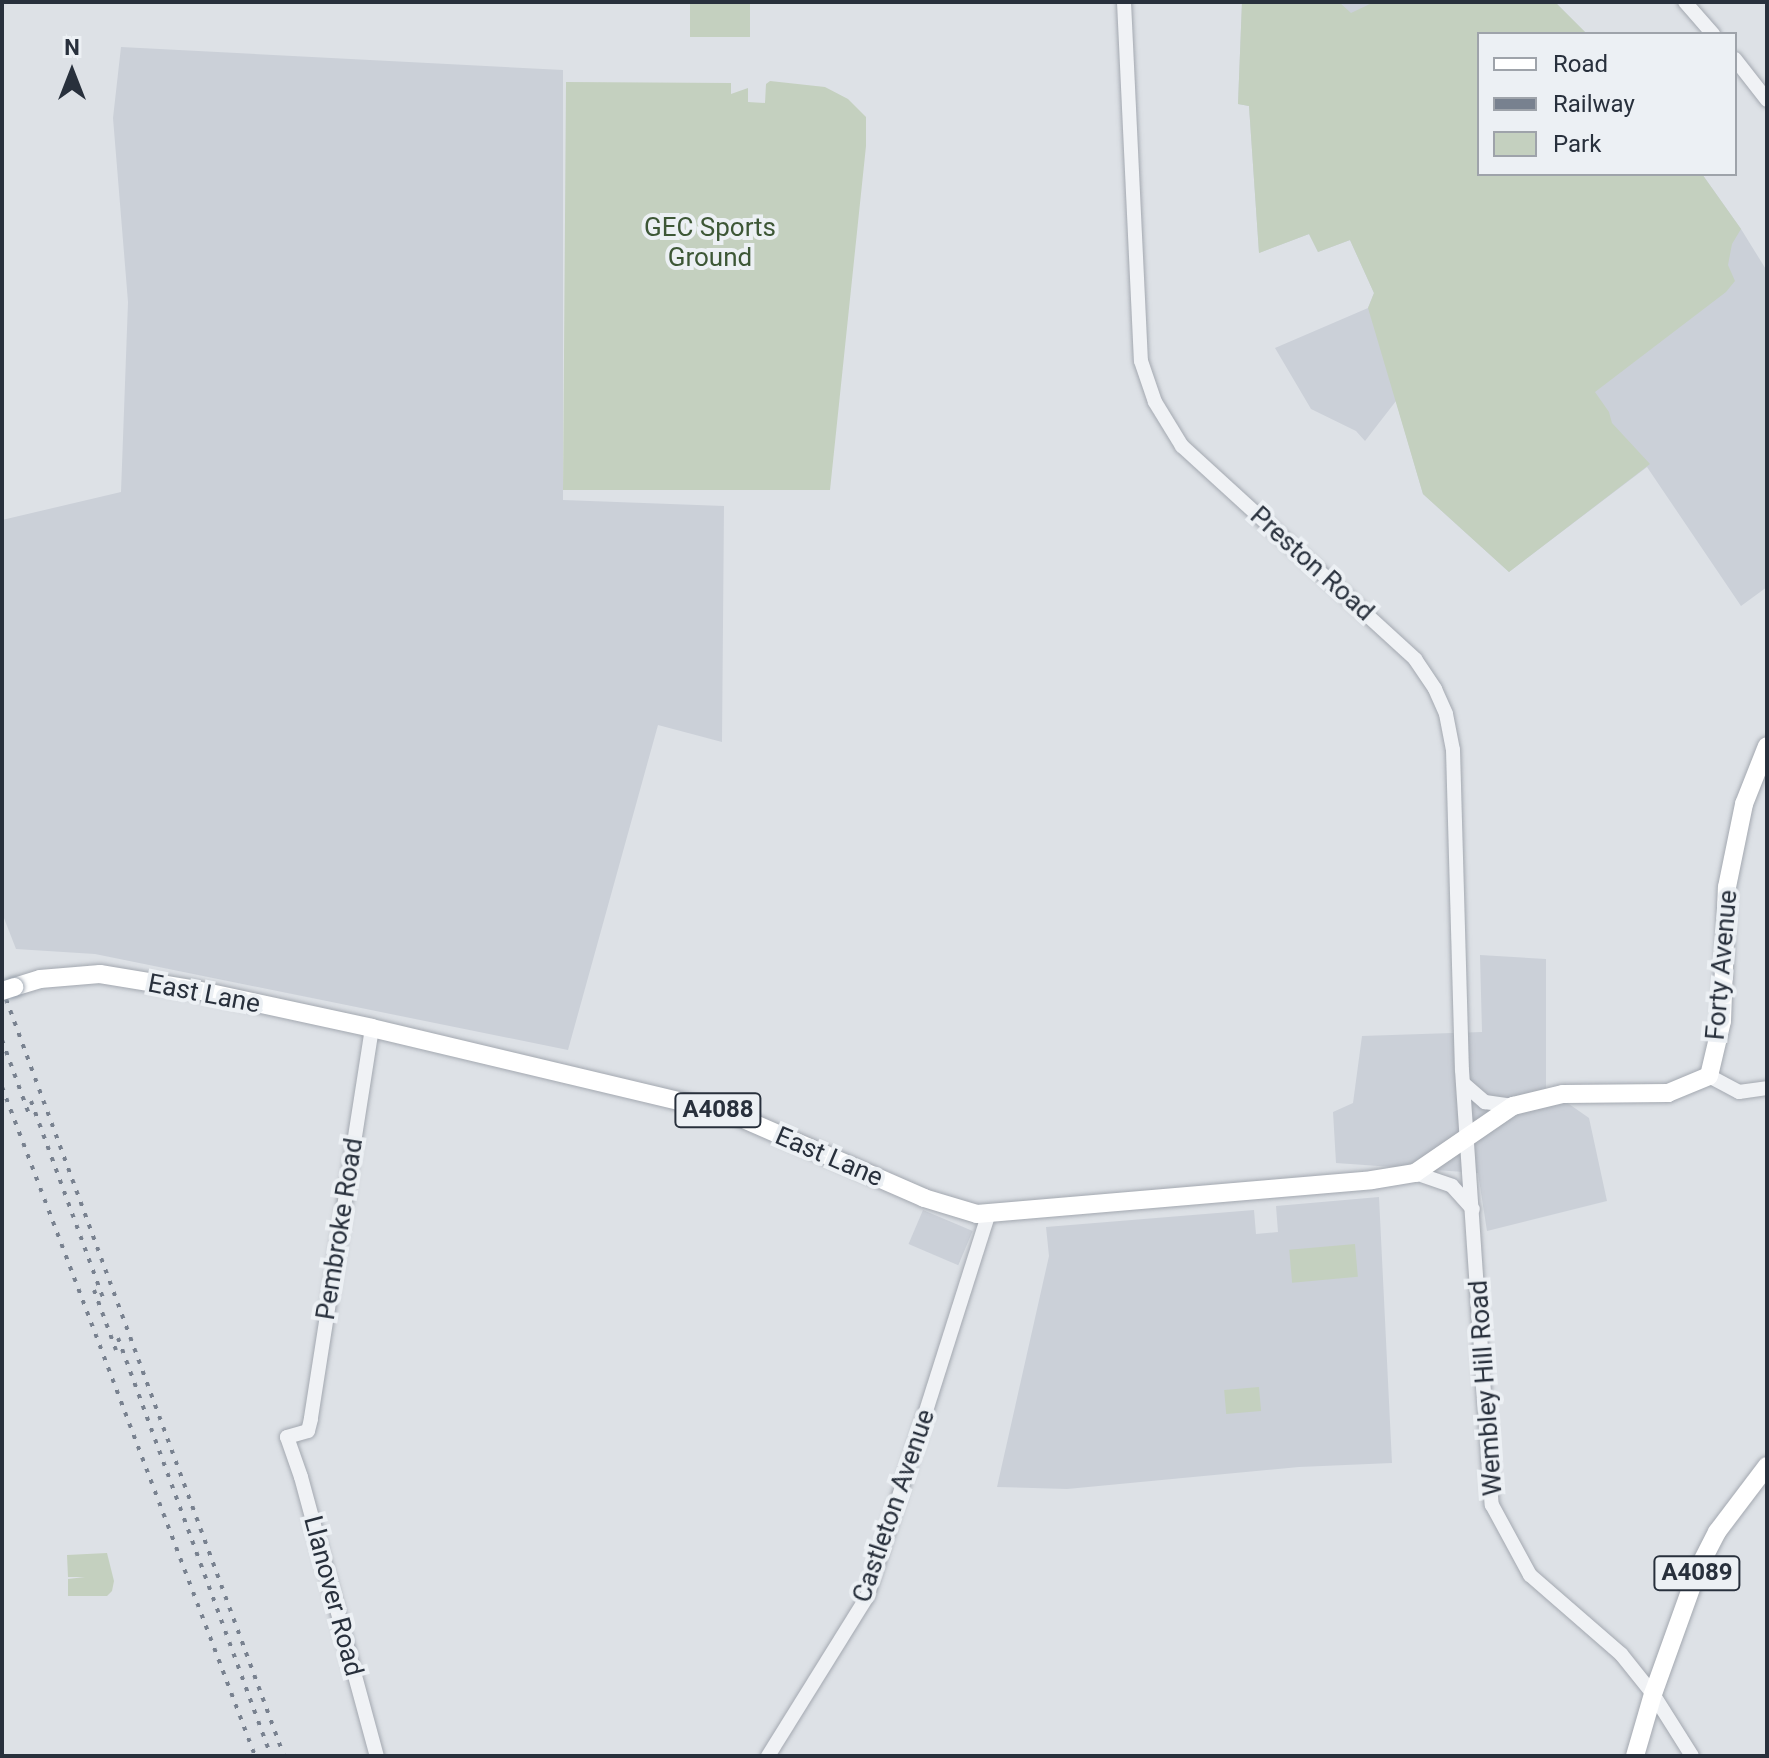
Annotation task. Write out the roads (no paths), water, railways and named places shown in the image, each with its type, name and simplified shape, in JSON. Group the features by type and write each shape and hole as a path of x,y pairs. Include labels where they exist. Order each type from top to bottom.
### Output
{"main road":[{"name":"Forty Avenue","path":"1468,1139 1513,1106 1563,1094 1668,1093 1709,1076 1722,1021 1721,975 1727,887 1744,804 1767,746"},
{"name":"East Lane","path":"8,989 40,979 100,974 192,989 372,1028 732,1114 924,1198 956,1209 988,1215 1372,1180 1415,1173 1468,1139"},
{"name":"A4089","path":"1635,1756 1653,1694 1705,1556 1717,1532 1767,1466"}],"street":[{"name":"Preston Road","path":"1124,2 1140,349 1155,402 1182,446 1415,659 1439,695 1446,714 1453,750 1468,1139"},
{"path":"1685,2 1711,32"},
{"path":"1737,62 1767,100"},
{"name":"Pembroke Road","path":"287,1437 308,1431 372,1028"},
{"path":"1709,1076 1739,1092 1767,1088"},
{"path":"1464,1084 1485,1102 1513,1106"},
{"name":"Wembley Hill Road","path":"1468,1139 1492,1505 1530,1575 1621,1654 1653,1694 1692,1756"},
{"path":"1415,1173 1452,1186 1473,1209"},
{"name":"Castleton Avenue","path":"768,1756 867,1597 988,1215"},
{"name":"Llanover Road","path":"287,1437 301,1477 377,1756"}],"railway":[{"path":"2,988 284,1756"},
{"path":"2,1040 29,1114"},
{"path":"2,1087 255,1756"},
{"path":"31,1101 104,1300"},
{"path":"94,1290 116,1350"},
{"path":"118,1338 271,1756"}],"park label":[{"name":"GEC Sports Ground","path":"710,243"}]}
